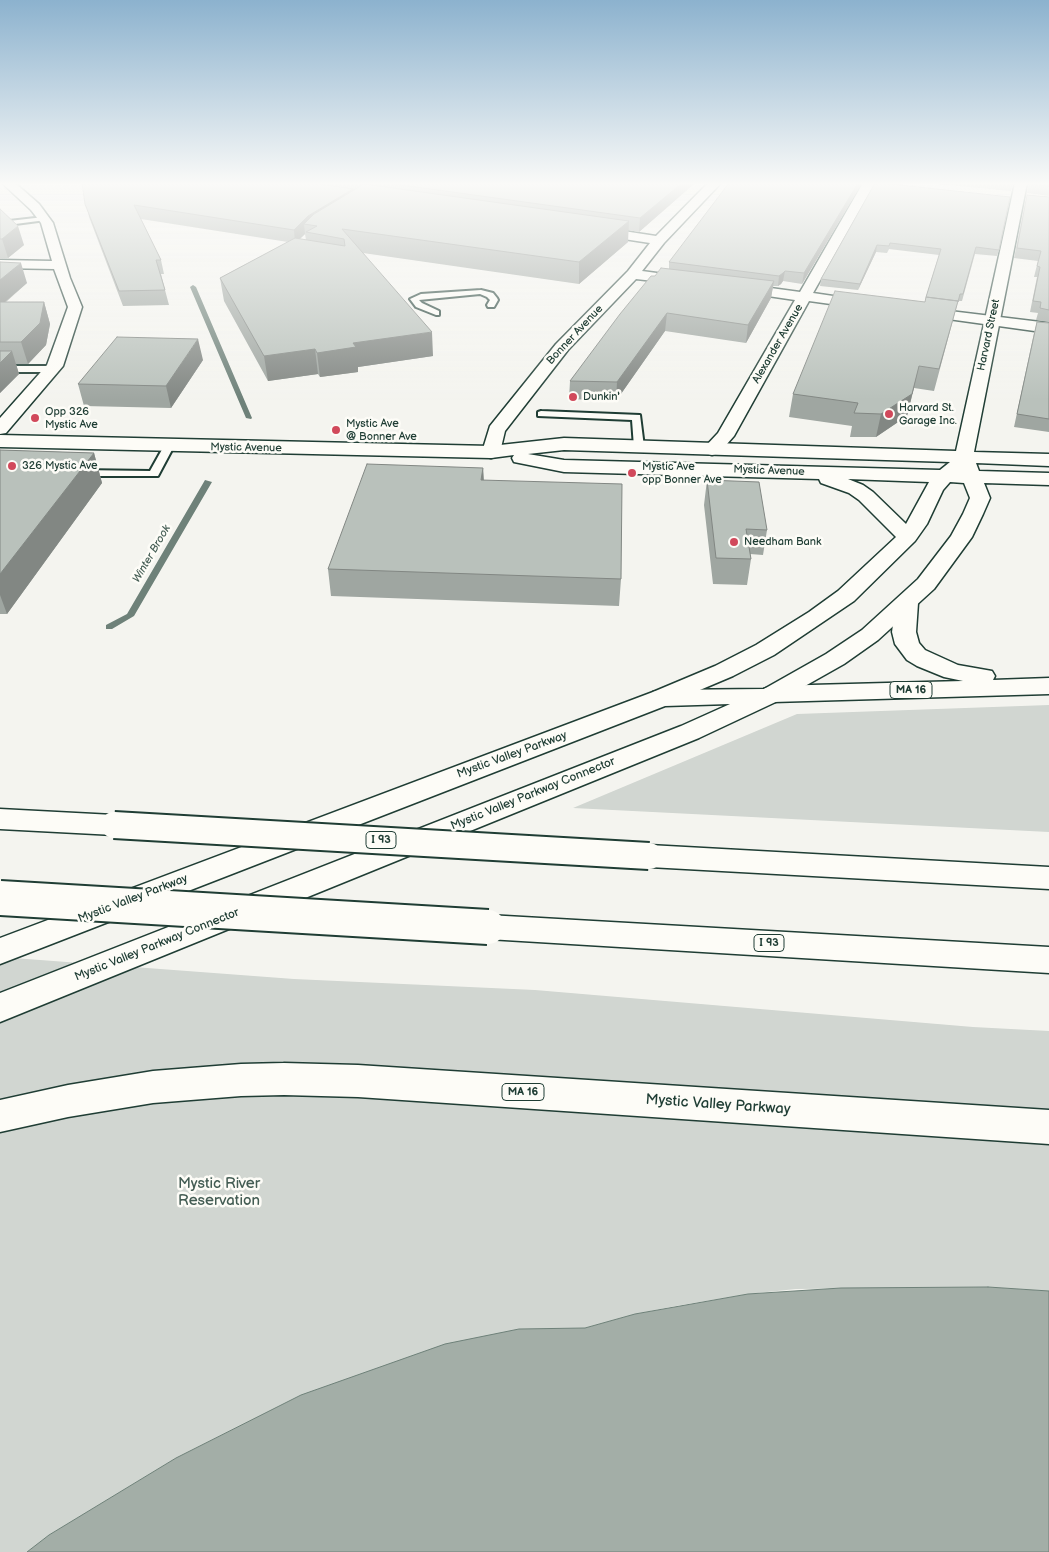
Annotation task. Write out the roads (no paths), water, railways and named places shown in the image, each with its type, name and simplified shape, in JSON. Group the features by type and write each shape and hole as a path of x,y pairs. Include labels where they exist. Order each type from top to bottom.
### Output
{"main road":[{"path":"0,429 55,366 64,345 75,307 63,278 57,255"},
{"name":"Bonner Avenue","path":"491,452 496,430 562,347 633,274 647,255"},
{"name":"Alexander Avenue","path":"712,449 725,436 828,255"},
{"name":"Harvard Street","path":"964,457 1006,255"},
{"path":"0,264 60,265"},
{"path":"633,274 705,284"},
{"path":"724,286 884,307"},
{"path":"903,309 1049,328"},
{"name":"Mystic Avenue","path":"0,441 491,452 564,444 1049,460"},
{"name":"Mystic Avenue","path":"491,452 564,466 1049,479"},
{"path":"662,698 746,660 817,617 859,586 908,537 917,524 934,488 964,457"},
{"name":"Mystic Valley Parkway Connector","path":"0,1008 690,732 773,694 835,659 870,635 907,603 946,558 974,514 980,498 964,457"},
{"path":"792,472 821,477 856,489 875,503 908,537"},
{"path":"907,603 904,632 907,644 916,655 926,661 964,674 1049,676"},
{"name":"Mystic Valley Parkway","path":"0,950 662,698 1049,686"},
{"name":"I 93","path":"0,818 1049,878"},
{"name":"I 93","path":"0,898 1049,960"},
{"name":"Mystic Valley Parkway","path":"0,1116 68,1101 153,1087 241,1080 284,1079 358,1081 1049,1127"}],"lane":[{"path":"436,313 419,305 414,299 421,296 481,292 490,295 494,300 490,305"},
{"path":"0,369 52,369"},
{"path":"541,414 637,417 639,447"},
{"path":"68,473 154,474 169,446"}],"waterway":[{"name":"Winter Brook","path":"193,287 249,418"},
{"name":"Winter Brook","path":"109,627 130,616 208,482"}],"place":[{"name":"Dunkin'","path":"573,397"},
{"name":"Harvard St. Garage Inc.","path":"889,414"},
{"name":"Opp 326 Mystic Ave","path":"35,418"},
{"name":"Mystic Ave @ Bonner Ave","path":"336,430"},
{"name":"326 Mystic Ave","path":"12,466"},
{"name":"Mystic Ave opp Bonner Ave","path":"632,473"},
{"name":"Needham Bank","path":"734,542"}],"park label":[{"name":"Mystic River Reservation","path":"219,1192"}]}
